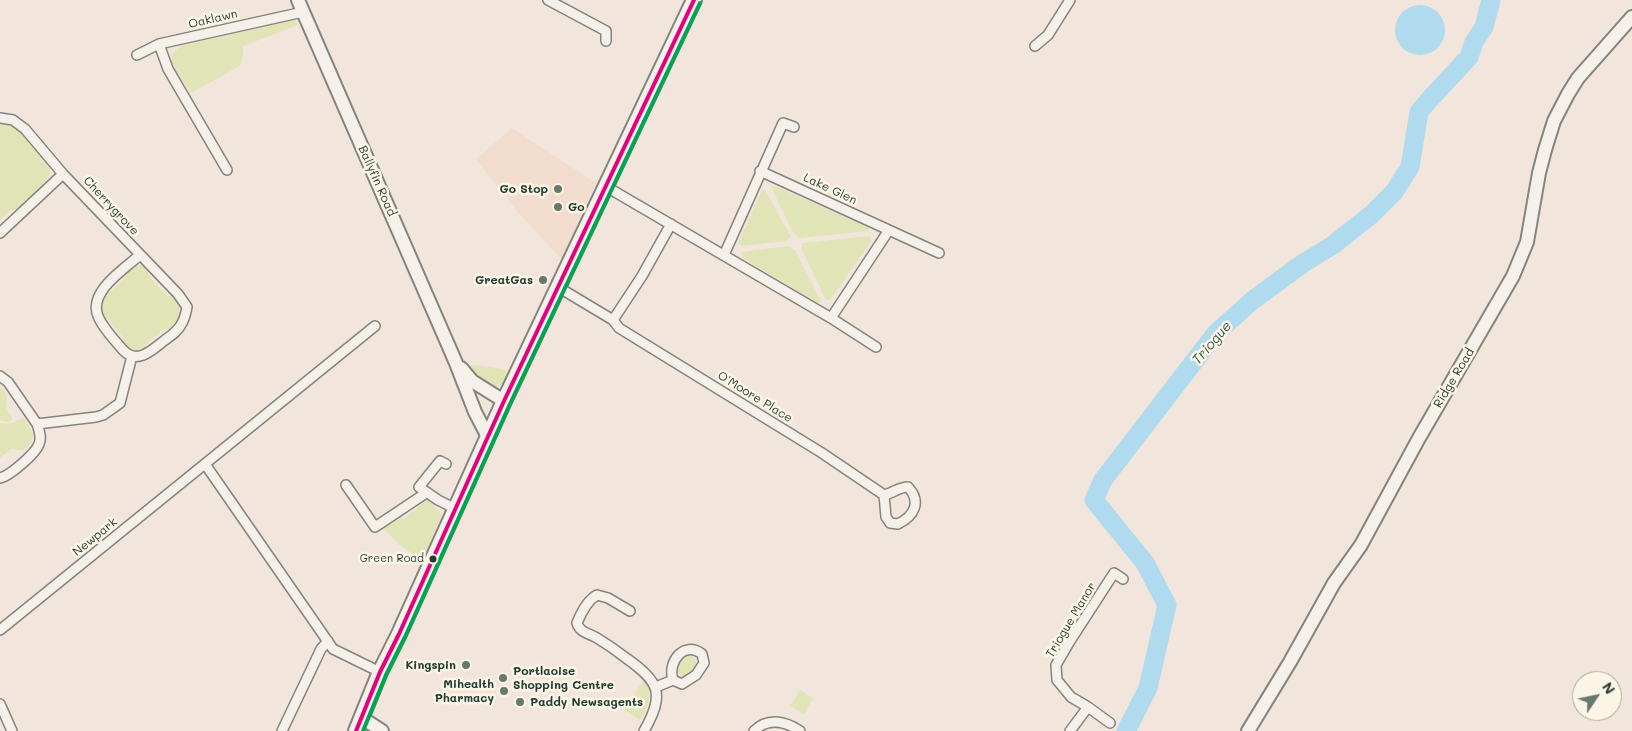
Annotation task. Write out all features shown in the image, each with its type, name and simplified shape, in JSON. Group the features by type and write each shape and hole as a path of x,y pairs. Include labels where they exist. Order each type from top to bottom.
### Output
{"main road":[{"path":"359,725 380,672 504,401 694,0"}],"street":[{"path":"548,0 606,31 606,40"},
{"path":"1035,46 1048,35 1070,0"},
{"name":"Oaklawn","path":"138,55 159,44 300,6"},
{"name":"Ballyfin Road","path":"300,6 456,362 475,412 488,437"},
{"name":"Ridge Road","path":"1248,731 1290,662 1334,583 1361,545 1419,438 1513,276 1527,242 1545,150 1554,121 1568,94 1578,78 1632,17"},
{"path":"159,44 168,69 227,169"},
{"name":"Cherrygrove","path":"0,118 13,120 25,129 63,174 178,294 187,307 182,323 177,330 147,354 132,356"},
{"path":"724,255 783,123 794,127"},
{"name":"Lake Glen","path":"760,171 939,253"},
{"path":"0,233 63,174"},
{"path":"605,186 831,318 876,347"},
{"path":"613,320 642,276 671,224"},
{"path":"831,318 889,230"},
{"path":"37,424 96,418 120,403 132,356 128,356 98,318 96,309 101,292 140,255"},
{"name":"O'Moore Place","path":"558,287 613,320 619,328 829,457 884,495"},
{"name":"Newpark","path":"0,630 375,326"},
{"name":"Ballyfin Road","path":"456,362 472,381 504,401"},
{"path":"0,376 11,387 37,424 40,438 39,445 9,474 0,478"},
{"path":"446,464 440,461 419,487 426,493 456,509"},
{"path":"205,464 333,649 380,672"},
{"path":"346,485 375,527 426,493"},
{"path":"908,487 916,499 912,514 898,524 890,523 886,517 884,495 892,494 901,488 908,487"},
{"name":"Triogue Manor","path":"1110,722 1071,697 1057,680 1056,665 1114,573 1123,579"},
{"path":"630,611 608,598 597,595 593,597 582,612 577,623 583,632 597,638 643,670 656,687 655,706 644,731"},
{"path":"282,731 321,649 328,641"},
{"path":"656,687 672,680"},
{"path":"0,704 12,731"},
{"path":"1070,731 1088,707"},
{"path":"754,731 766,723 774,721 790,725 800,731"},
{"path":"359,725 382,731"}],"shaded area":[{"path":"512,128 596,183 562,260 515,209 476,159"}],"green space":[{"path":"295,20 298,25 243,46 240,66 191,93 172,64 172,54 180,46"},
{"path":"0,121 23,132 51,164 51,170 39,188 17,210 11,210 0,220"},
{"path":"775,186 869,228 869,231 800,238 794,234 771,187"},
{"path":"762,190 765,190 791,237 786,241 742,246 738,243"},
{"path":"870,236 872,240 831,299 826,300 801,248 803,243"},
{"path":"788,246 795,250 821,301 817,303 743,258 742,252"},
{"path":"141,265 149,268 148,275 167,296 174,296 179,313 177,321 171,329 164,329 146,344 143,351 134,352 125,346 123,343 124,339 108,319 103,318 101,304 105,292 110,292 125,278 130,268"},
{"path":"470,366 504,369 509,375 500,386 491,386 479,379 469,369"},
{"path":"0,385 7,395 6,409 12,417 12,420 7,422 0,420"},
{"path":"23,418 32,431 32,441 24,450 11,449 0,458 0,423 10,424"},
{"path":"427,500 442,513 423,561 400,545 380,525 398,513 404,519"},
{"path":"685,655 695,658 697,666 690,674 681,676 677,670 678,664"},
{"path":"645,678 649,689 649,700 640,720 624,710"},
{"path":"800,690 813,698 804,714 790,706"}],"water":[{"path":"1415,5 1425,5 1438,12 1445,25 1445,35 1438,48 1425,55 1415,55 1406,51 1399,44 1395,35 1395,25 1399,16 1406,9"}],"waterway":[{"name":"Triogue","path":"1126,731 1148,688 1167,605 1145,563 1094,500 1103,480 1216,333 1253,300 1302,264 1333,245 1372,214 1394,192 1410,167 1419,112 1469,57 1474,42 1484,27 1491,0"}],"transit line":[{"path":"356,731 380,672 504,401 694,0"},
{"path":"363,731 386,675 510,404 700,3"}],"place":[{"name":"Go Stop","path":"558,189"},
{"name":"Go","path":"558,207"},
{"name":"GreatGas","path":"543,280"},
{"name":"Green Road","path":"433,559"},
{"name":"Kingspin","path":"466,665"},
{"name":"Portlaoise Shopping Centre","path":"503,678"},
{"name":"Mihealth Pharmacy","path":"504,691"},
{"name":"Paddy Newsagents","path":"520,702"}]}
